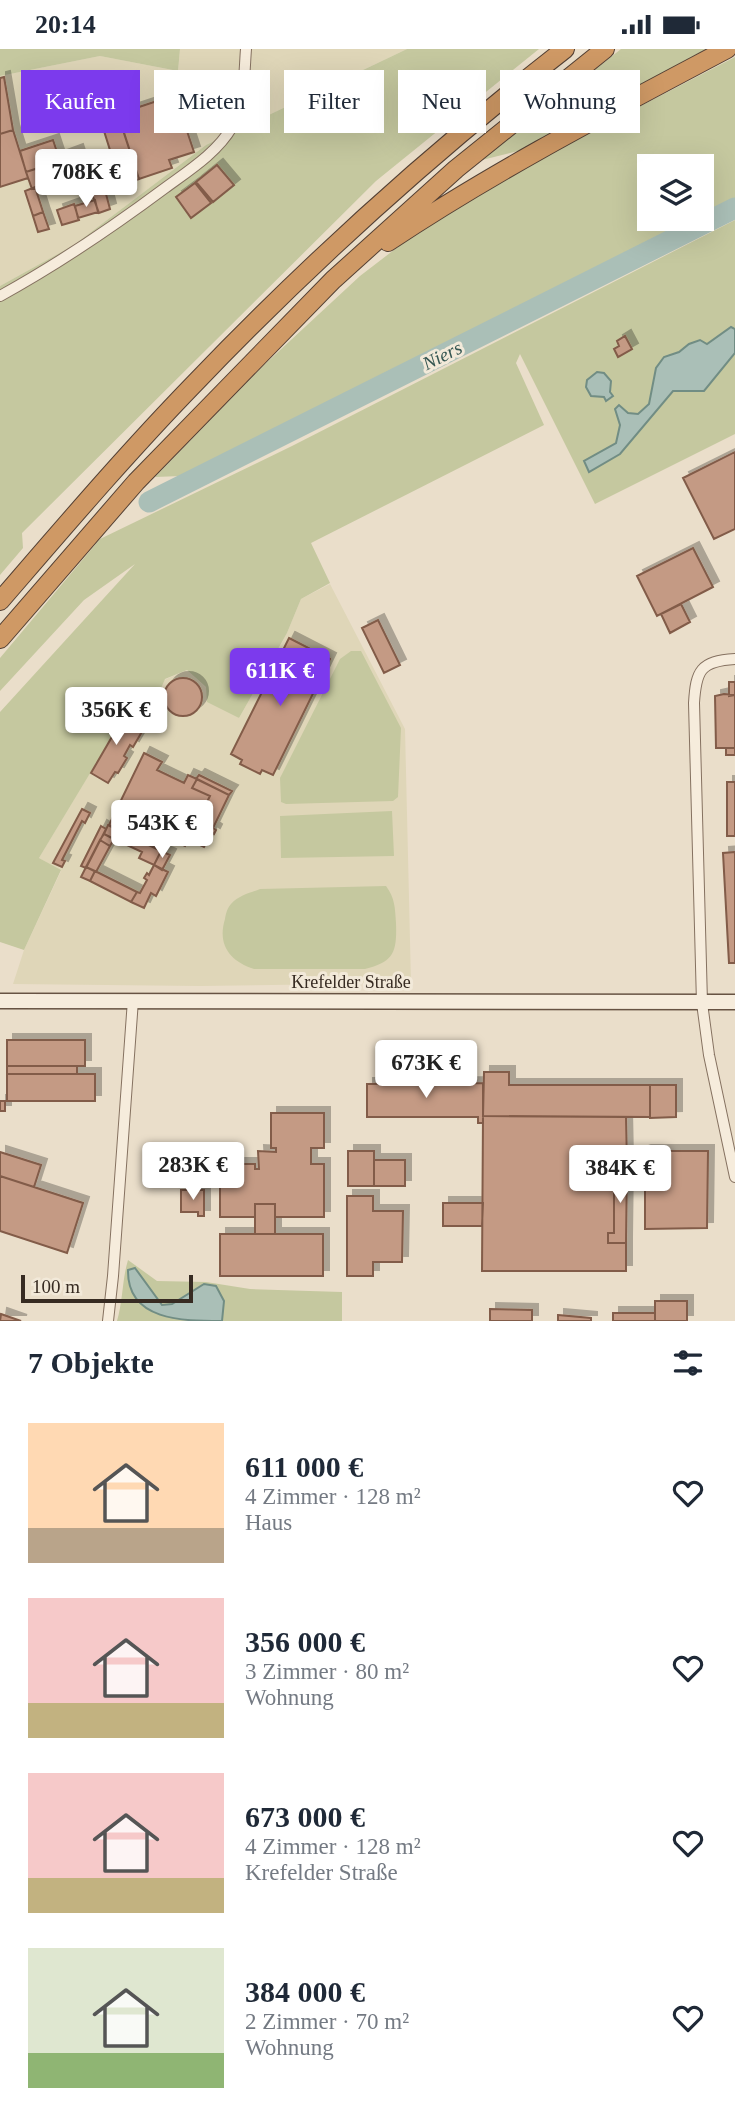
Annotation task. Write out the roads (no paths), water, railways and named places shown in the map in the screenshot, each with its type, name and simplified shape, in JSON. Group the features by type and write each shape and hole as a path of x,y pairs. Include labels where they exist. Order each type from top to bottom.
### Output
{"highway":[{"path":"0,601 84,503 254,323 391,194 565,49"},
{"path":"0,639 136,482 333,279 456,169 605,49"},
{"path":"333,279 493,176 727,49"}],"street":[{"path":"0,296 92,242 184,174 219,144 237,116 243,91 246,49"},
{"path":"735,659 706,666 695,678 694,702 702,1003 709,1055 735,1177"},
{"name":"Krefelder Straße","path":"0,1000 735,1002"},
{"path":"108,1321 133,1000"}],"waterway":[{"name":"Niers","path":"149,502 735,208"}]}
